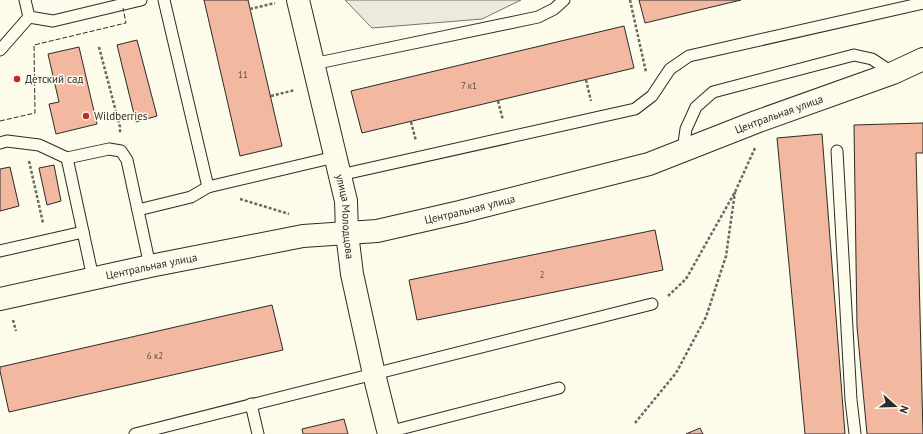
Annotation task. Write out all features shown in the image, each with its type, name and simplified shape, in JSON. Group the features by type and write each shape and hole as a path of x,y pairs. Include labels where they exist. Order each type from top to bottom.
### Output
{"street":[{"name":"улица Молодцова","path":"298,0 346,201 347,233 352,274 388,433"},
{"name":"Центральная улица","path":"0,299 150,266 303,236 377,231 460,212 649,164 756,122 893,73 923,59"}],"lane":[{"path":"25,0 29,17"},
{"path":"29,17 53,21 141,0"},
{"path":"164,0 208,187"},
{"path":"313,64 538,17 554,9 564,0"},
{"path":"138,210 191,197 208,187 337,166 635,109 652,96 670,69 689,56 923,3"},
{"path":"0,50 29,17"},
{"path":"683,150 686,128 696,107 713,92 854,55 872,59 893,73"},
{"path":"0,142 7,141 39,145 67,158 109,149 121,151 127,160 150,266"},
{"path":"837,151 851,400 855,434"},
{"path":"67,158 93,278"},
{"path":"0,251 83,232"},
{"path":"135,434 652,304"},
{"path":"388,433 559,388"},
{"path":"252,404 258,434"}],"path":[{"path":"630,0 652,96"},
{"path":"250,9 276,3"},
{"path":"99,47 120,127 121,151"},
{"path":"270,96 296,90"},
{"path":"652,304 670,295 686,279 735,192 758,142"},
{"path":"25,143 47,240"},
{"path":"208,187 234,197 293,215"},
{"path":"635,423 676,373 706,317 726,256 735,192"}],"shaded area":[{"path":"345,0 521,0 482,19 372,28"}],"building":[{"path":"204,0 248,0 282,146 240,156"},
{"path":"639,0 741,0 645,23"},
{"path":"624,26 634,68 362,133 351,91"},
{"path":"137,40 157,116 136,122 117,45"},
{"path":"79,47 97,124 56,134 49,104 59,102 48,54"},
{"path":"923,123 923,153 916,153 923,434 867,434 857,327 854,125"},
{"path":"822,134 845,434 805,434 777,138"},
{"path":"54,165 61,201 47,205 39,168"},
{"path":"10,167 19,206 0,211 0,169"},
{"path":"655,230 663,270 417,320 409,280"},
{"path":"272,305 283,350 9,412 0,367"},
{"path":"344,419 348,434 303,434 302,429"},
{"path":"700,428 703,434 686,434"}],"fence":[{"path":"0,121 35,113 34,45 126,23 123,8"}],"place":[{"name":"Детский сад","path":"17,79"},
{"name":"Wildberries","path":"86,116"}]}
